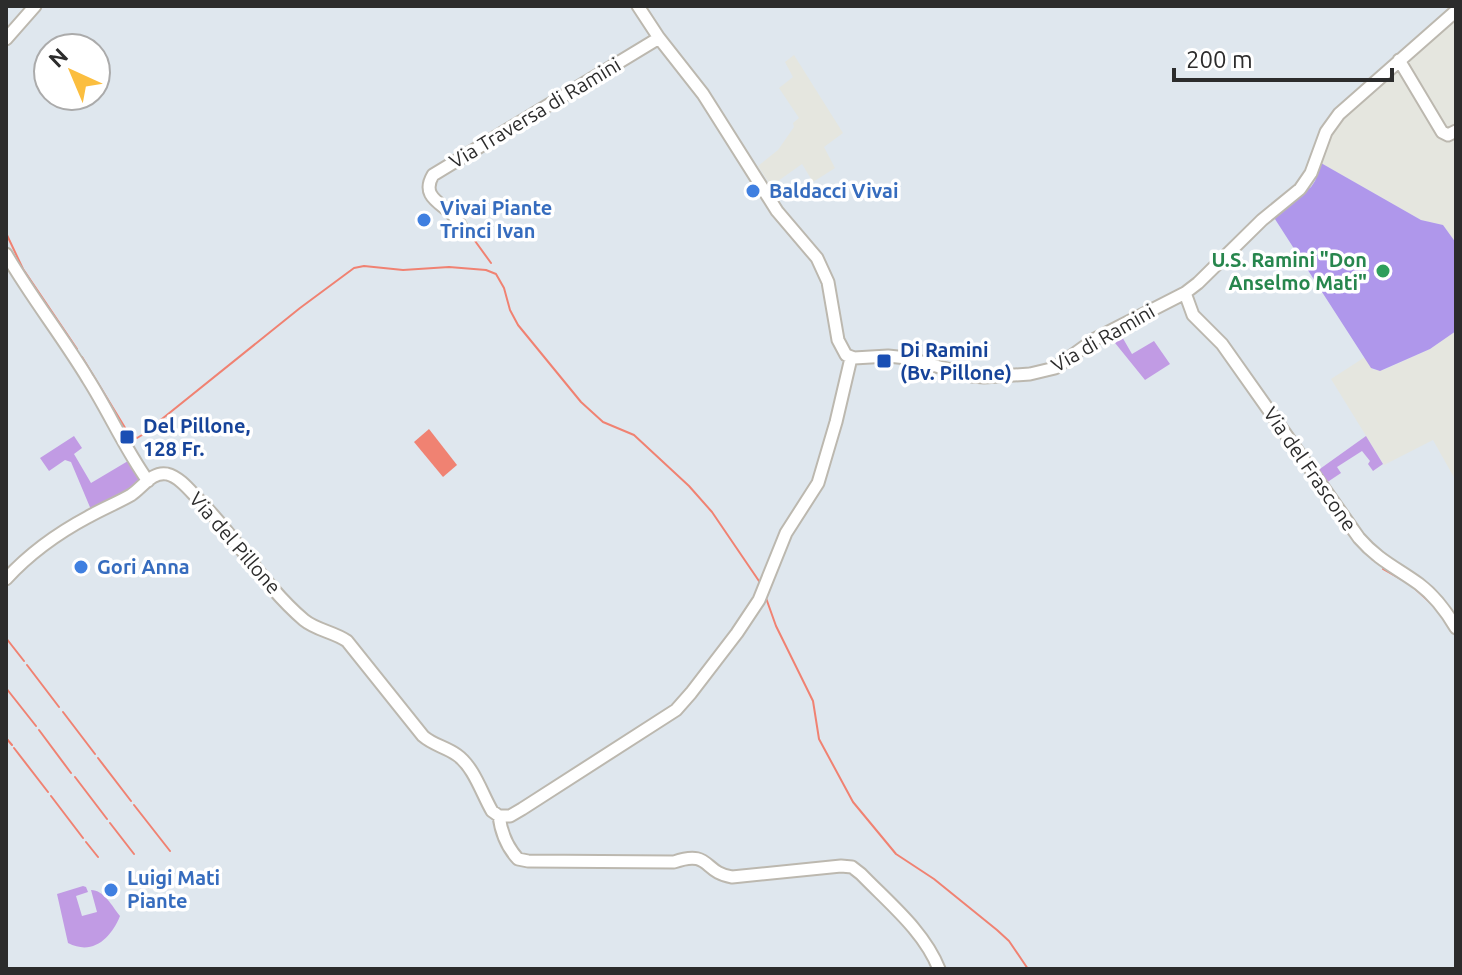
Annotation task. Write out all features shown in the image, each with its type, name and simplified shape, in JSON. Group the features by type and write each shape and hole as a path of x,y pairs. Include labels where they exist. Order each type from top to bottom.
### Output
{"street":[{"path":"6,39 35,6"},
{"path":"499,816 516,813 676,710 737,633 759,600 786,533 819,479 851,358 838,340 828,282 819,261 777,211 703,94 638,6"},
{"name":"Via di Ramini","path":"851,358 907,358 972,376 999,377 1055,368 1095,339 1185,293 1221,263 1262,220 1300,189 1311,173 1323,138 1335,119 1456,11"},
{"name":"Via Traversa di Ramini","path":"464,233 456,218 430,194 429,183 433,175 659,38"},
{"path":"1399,60 1442,132 1448,135 1456,131"},
{"path":"6,254 92,384 148,481 133,493 57,536 6,579"},
{"name":"Via del Frascone","path":"1185,293 1193,315 1222,344 1359,538 1383,561 1428,592 1456,628"},
{"name":"Via del Pillone","path":"148,481 164,474 183,485 216,519 263,579 293,609 309,623 347,641 423,736 466,764 492,811 499,816 507,845 515,857 522,860 674,862 687,857 703,860 720,874 732,877 852,867 922,938 939,969"}],"shaded area":[{"path":"1454,21 1456,243 1443,225 1421,220 1321,163 1328,134 1338,119 1408,56"},
{"path":"794,55 843,133 824,147 835,168 813,182 802,164 771,186 758,166 778,150 799,118 779,88 793,77 785,62"},
{"name":"U.S. Ramini \"Don Anselmo Mati\"","path":"1321,163 1421,220 1443,225 1456,243 1456,331 1430,349 1380,371 1371,368 1273,216 1311,187"},
{"path":"1456,331 1456,481 1433,440 1384,465 1331,379 1365,357 1373,370 1384,370 1430,349"},
{"path":"1121,335 1132,354 1154,341 1170,364 1145,380 1111,338"},
{"path":"429,429 457,465 443,477 414,442"},
{"path":"74,436 82,448 74,454 91,483 128,461 139,479 135,487 92,512 71,462 65,460 49,471 40,458"},
{"path":"1366,436 1383,464 1373,471 1362,451 1337,467 1341,473 1326,483 1317,471"},
{"path":"83,886 88,892 76,896 82,916 97,912 91,890 104,896 120,916 106,938 85,947 68,943 57,894"}],"waterway":[{"path":"6,233 23,269 77,349"},
{"path":"470,234 491,263"},
{"path":"82,357 127,431 137,438 354,268 364,266 403,270 449,267 486,270 496,274 518,325 581,402 603,422 634,435 689,486 712,512 761,584"},
{"path":"1291,451 1348,533 1373,560"},
{"path":"1383,569 1411,585 1434,606"},
{"path":"766,598 776,626 813,701 819,739 853,802 896,854 934,879 997,930 1009,941 1028,969"},
{"path":"6,638 24,661"},
{"path":"27,665 59,707"},
{"path":"6,688 36,726"},
{"path":"63,712 95,754"},
{"path":"39,730 71,773"},
{"path":"6,738 12,745"},
{"path":"14,748 48,792"},
{"path":"98,758 131,801"},
{"path":"75,777 107,819"},
{"path":"51,796 83,838"},
{"path":"134,805 170,851"},
{"path":"110,823 134,854"},
{"path":"86,842 98,857"}],"place":[{"name":"Baldacci Vivai","path":"753,191"},
{"name":"Vivai Piante Trinci Ivan","path":"424,220"},
{"name":"U.S. Ramini \"Don Anselmo Mati\"","path":"1383,271"},
{"name":"Di Ramini (Bv. Pillone)","path":"884,361"},
{"name":"Del Pillone, 128 Fr.","path":"127,437"},
{"name":"Gori Anna","path":"81,567"},
{"name":"Luigi Mati Piante","path":"111,890"}]}
